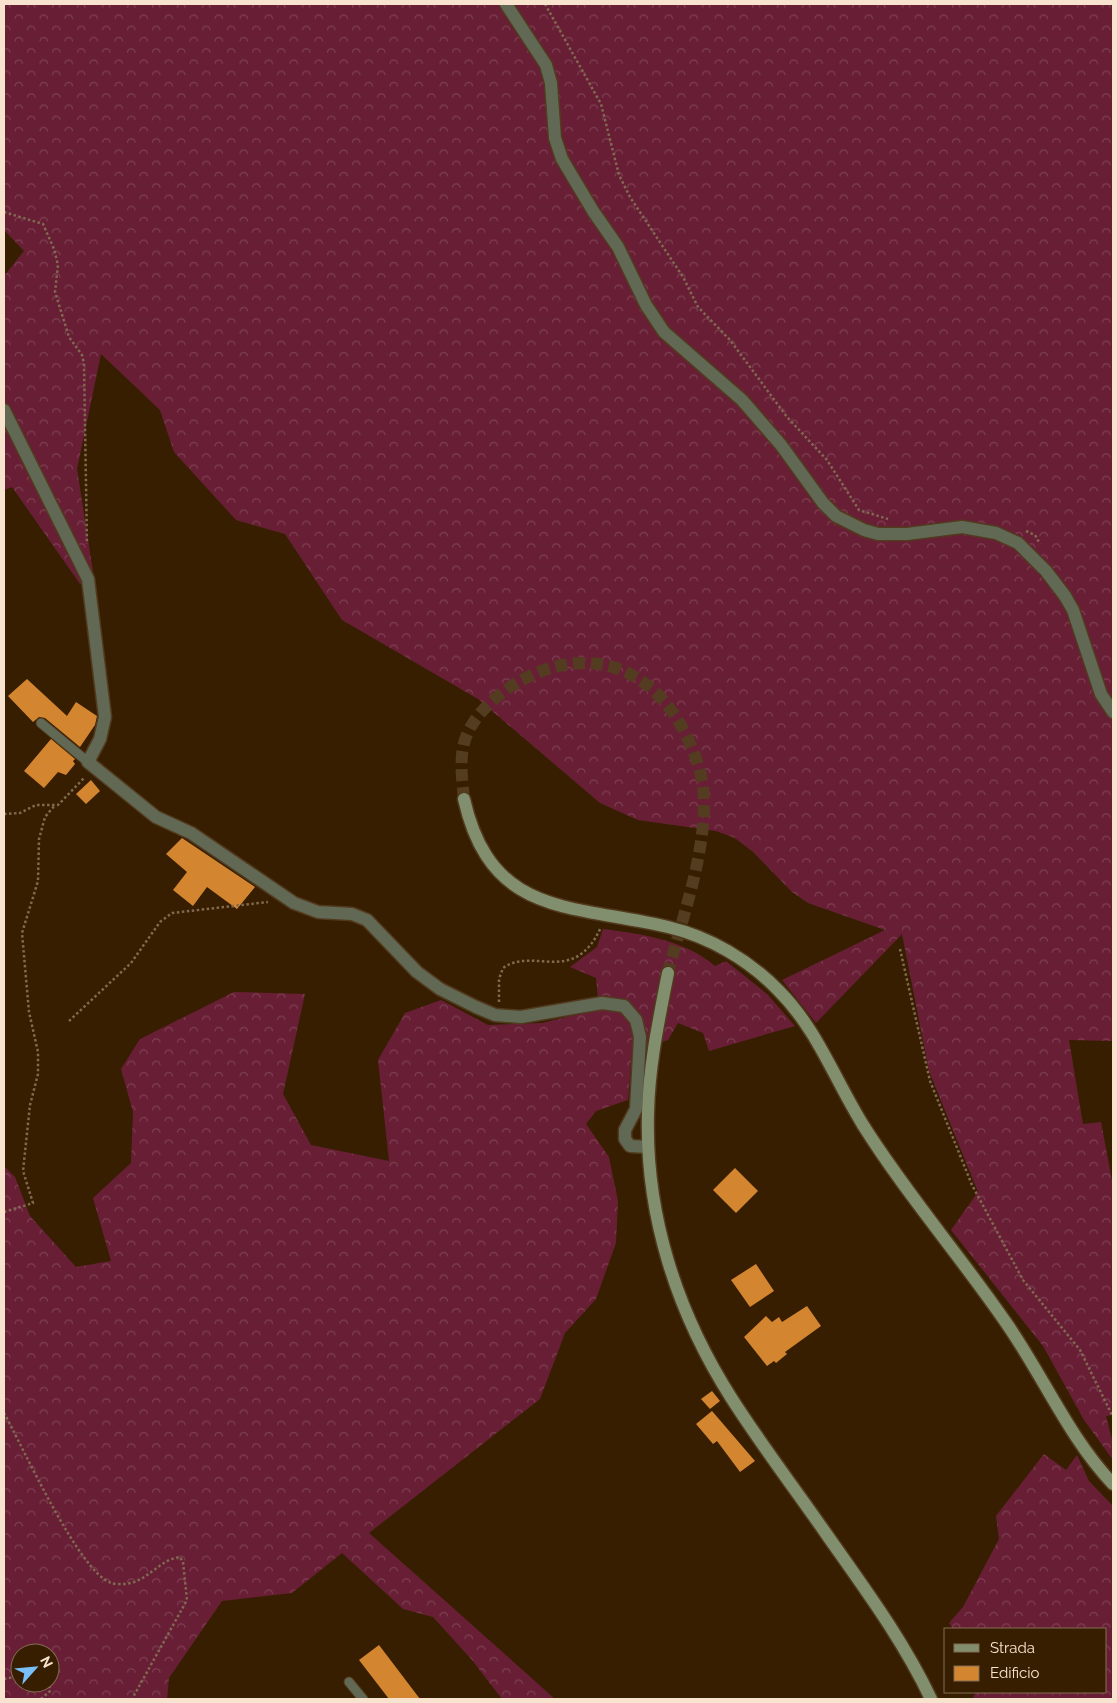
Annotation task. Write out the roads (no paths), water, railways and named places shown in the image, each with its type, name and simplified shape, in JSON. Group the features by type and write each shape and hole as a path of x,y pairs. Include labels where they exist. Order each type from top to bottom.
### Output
{"main road":[{"path":"464,799 470,826 478,845 488,861 504,878 521,890 538,899 564,907 667,927 694,935 739,958 779,990 804,1020 856,1113 886,1160 1004,1320 1069,1424 1103,1473 1113,1484"},
{"path":"668,973 650,1076 648,1147 654,1206 660,1238 680,1296 711,1362 732,1400 904,1646 931,1699"}],"street":[{"path":"506,4 546,64 550,83 555,138 562,159 593,212 615,241 646,305 664,332 742,400 781,446 823,503 836,516 864,530 878,534 907,534 962,527 996,532 1018,543 1046,570 1066,596 1073,610 1101,694 1113,712"},
{"path":"4,410 88,579 105,717 102,732 88,762 156,816 191,833 294,902 318,912 352,914 367,920 428,981 467,1003 495,1015 534,1016 602,1003 624,1006 631,1012 639,1029 637,1102 634,1116 624,1138 630,1146 648,1147"}],"lane":[{"path":"41,723 88,762"},
{"path":"349,1682 363,1699"}],"tunnel":[{"path":"464,799 462,757 468,732 472,724 491,702 522,680 548,669 572,664 596,664 618,669 638,679 657,694 673,713 687,737 699,769 704,794 703,824 696,867 668,973"}]}
